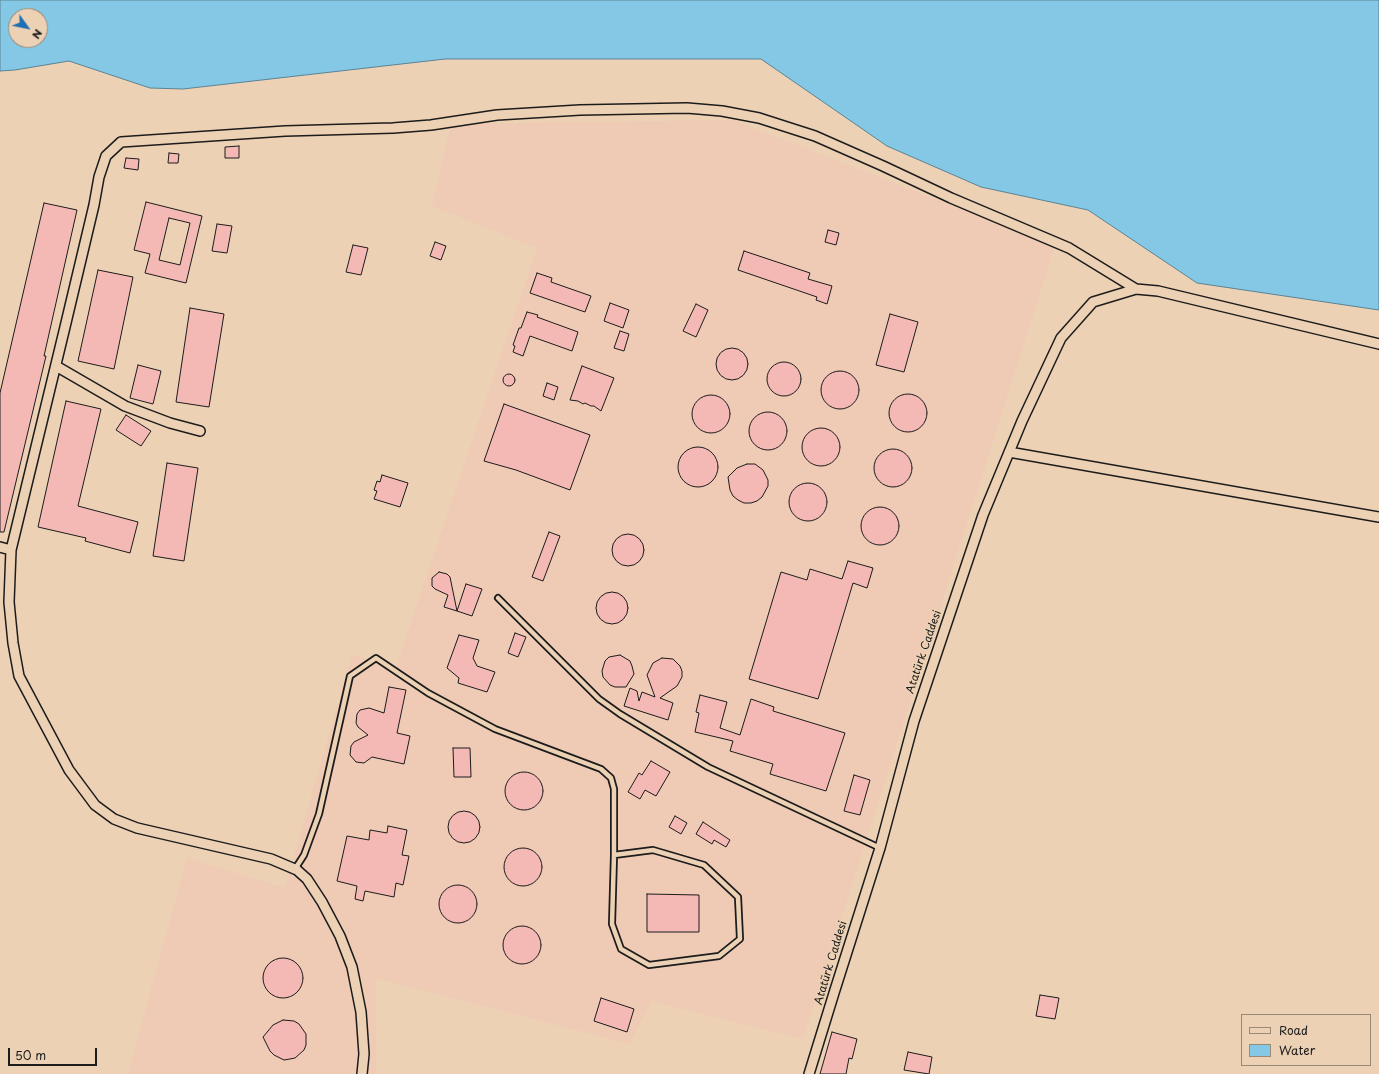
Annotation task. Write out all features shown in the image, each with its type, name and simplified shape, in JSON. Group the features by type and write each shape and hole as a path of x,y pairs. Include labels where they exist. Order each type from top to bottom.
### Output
{"street":[{"path":"362,1074 364,1054 361,1012 352,967 340,936 322,902 306,879 295,870 271,859 137,828 114,819 95,804 69,770 20,676 13,644 9,602 11,550 94,205 99,177 106,156 121,142 285,131 393,128 431,125 497,115 580,110 687,108 722,111 759,118 822,139 951,198 1069,248 1136,289 1158,291 1379,344"},
{"name":"Atatürk Caddesi","path":"810,1074 880,848 914,721 983,515 1009,452 1061,338 1092,302 1136,289"},
{"path":"56,366 125,406 170,423 200,431"},
{"path":"1009,452 1379,517"},
{"path":"0,547 11,550"}],"lane":[{"path":"498,598 599,700 620,714 708,767 880,848"},
{"path":"295,870 304,855 319,814 350,676 376,658 428,693 495,729 601,769 611,778 614,788 612,924 621,950 649,965 719,956 740,939 738,897 704,865 653,850 614,855"}],"shaded area":[{"path":"733,120 1055,246 803,1039 651,1001 630,1044 376,978 376,1074 128,1074 187,858 285,888 352,655 396,667 537,248 432,206 451,124"}],"water":[{"path":"0,0 1379,0 1379,310 1197,283 1088,210 981,187 887,146 761,59 445,59 183,89 150,88 69,61 0,71"}],"building":[{"path":"239,146 239,158 225,158 225,147"},
{"path":"169,153 179,154 178,163 168,163"},
{"path":"126,158 139,159 138,170 124,168"},
{"path":"146,202 202,216 186,283 145,273 150,254 134,250","holes":["169,218 190,223 180,265 159,260"]},
{"path":"44,203 77,210 44,356 46,356 4,532 0,532 0,393"},
{"path":"217,224 232,226 227,253 212,251"},
{"path":"828,230 839,233 836,245 825,242"},
{"path":"435,242 446,246 441,260 430,256"},
{"path":"353,245 368,248 361,275 346,272"},
{"path":"744,251 810,273 808,279 832,286 827,304 816,300 817,297 738,270"},
{"path":"98,270 133,277 114,369 78,361"},
{"path":"537,273 552,278 551,282 591,296 585,312 530,293"},
{"path":"610,303 629,310 623,328 604,321"},
{"path":"696,304 708,310 696,337 683,331"},
{"path":"190,308 224,314 209,407 176,402"},
{"path":"527,312 538,315 537,317 578,332 572,351 530,336 523,356 513,352 515,346 513,345"},
{"path":"890,314 918,322 904,372 876,365"},
{"path":"620,331 629,334 624,351 614,348"},
{"path":"729,348 735,348 745,355 748,364 747,370 741,377 735,380 729,380 719,373 716,367 716,361 723,351"},
{"path":"784,362 796,367 801,379 796,391 784,396 772,391 767,379 772,367"},
{"path":"138,365 161,371 153,404 130,398"},
{"path":"582,366 614,378 601,411 594,406 570,400"},
{"path":"836,371 844,371 854,376 858,383 858,397 854,404 844,409 836,409 826,404 824,401 821,394 821,386 826,376 829,374"},
{"path":"507,374 511,374 515,380 511,386 507,386 503,382 503,378"},
{"path":"547,383 558,387 554,400 543,396"},
{"path":"904,394 912,394 922,399 926,406 926,420 922,427 912,432 904,432 894,427 892,424 889,417 889,409 894,399 897,397"},
{"path":"707,395 715,395 725,400 729,407 729,421 725,428 715,433 707,433 697,428 695,425 692,418 692,410 697,400 700,398"},
{"path":"66,401 101,409 78,506 138,522 130,553 85,541 86,538 38,527"},
{"path":"504,404 590,435 570,490 516,470 484,461"},
{"path":"764,412 772,412 782,417 786,424 786,438 782,445 772,450 764,450 754,445 752,442 749,435 749,427 754,417 757,415"},
{"path":"126,415 151,431 141,446 116,430"},
{"path":"817,428 825,428 835,433 839,440 839,454 835,461 825,466 817,466 807,461 805,458 802,451 802,443 807,433 810,431"},
{"path":"698,447 712,453 718,467 712,481 698,487 684,481 678,467 684,453"},
{"path":"889,449 897,449 907,454 911,461 911,475 907,482 897,487 889,487 879,482 877,479 874,472 874,464 879,454 882,452"},
{"path":"167,463 198,468 184,561 153,556"},
{"path":"747,464 755,464 763,470 768,480 768,486 762,497 751,503 744,503 733,496 730,490 728,477 737,468"},
{"path":"382,475 408,483 400,507 374,499 377,491 374,490 377,481 380,482"},
{"path":"804,483 812,483 822,488 826,495 826,509 822,516 812,521 804,521 794,516 792,513 789,506 789,498 794,488 797,486"},
{"path":"876,507 884,507 894,512 898,519 898,533 894,540 884,545 876,545 866,540 864,537 861,530 861,522 866,512 869,510"},
{"path":"549,532 560,536 543,581 532,577"},
{"path":"625,534 631,534 641,541 644,550 643,556 637,563 631,566 625,566 615,559 612,553 612,547 619,537"},
{"path":"848,561 873,568 867,588 853,583 818,699 749,679 781,572 807,580 810,569 842,579"},
{"path":"439,572 447,574 450,577 457,611 444,607 448,595 432,586 432,578"},
{"path":"466,584 482,589 472,616 457,611"},
{"path":"612,592 618,593 625,599 628,608 627,614 621,621 612,624 606,623 599,617 596,608 597,602 603,595"},
{"path":"515,633 526,637 518,657 508,653"},
{"path":"459,635 479,640 473,658 477,666 495,672 487,692 458,683 459,678 447,668"},
{"path":"620,655 630,661 634,674 626,687 615,687 610,685 603,677 602,671 605,661 609,657"},
{"path":"662,658 673,659 680,666 682,671 682,677 677,686 660,698 673,703 668,720 624,706 630,688 637,691 639,701 642,692 655,697 647,675 653,663"},
{"path":"389,687 406,690 397,733 410,736 404,764 372,757 364,763 356,762 350,755 351,746 354,742 368,735 358,727 356,723 357,714 360,710 369,708 384,713"},
{"path":"700,695 727,702 720,728 740,735 751,699 774,707 773,711 845,733 826,791 770,774 773,764 730,751 733,741 695,732 699,713 696,712"},
{"path":"453,748 470,748 471,777 454,777"},
{"path":"651,761 670,772 656,796 645,790 640,799 628,792 639,773 642,775"},
{"path":"520,772 528,772 538,777 542,784 542,798 538,805 528,810 520,810 510,805 508,802 505,795 505,787 510,777 513,775"},
{"path":"854,775 870,780 860,815 844,811"},
{"path":"464,811 470,812 477,818 480,827 479,833 473,840 464,843 458,842 451,836 448,827 449,821 455,814"},
{"path":"675,816 687,823 681,834 669,827"},
{"path":"703,822 730,840 726,847 714,840 712,844 696,834"},
{"path":"388,826 407,830 402,855 409,856 403,885 396,883 394,897 365,891 363,901 355,899 357,886 337,881 347,836 369,840 370,830 387,833"},
{"path":"519,848 527,848 537,853 541,860 541,874 537,881 527,886 519,886 509,881 507,878 504,871 504,863 509,853 512,851"},
{"path":"454,885 462,885 472,890 476,897 476,911 472,918 462,923 454,923 444,918 442,915 439,908 439,900 444,890 447,888"},
{"path":"647,894 699,895 699,932 647,932"},
{"path":"518,926 526,926 536,931 540,938 540,952 536,959 526,964 518,964 508,959 506,956 503,949 503,941 508,931 511,929"},
{"path":"283,958 291,960 297,964 301,970 303,978 301,986 297,992 291,996 283,998 275,996 269,992 265,986 263,978 265,970 269,964 275,960"},
{"path":"1040,995 1059,998 1055,1019 1036,1016"},
{"path":"601,998 634,1009 627,1032 594,1021"},
{"path":"283,1020 294,1021 299,1024 306,1034 306,1045 304,1050 295,1058 284,1060 274,1055 270,1051 263,1037 273,1025"},
{"path":"832,1032 857,1039 852,1059 849,1058 846,1074 820,1074"},
{"path":"908,1052 932,1057 929,1074 904,1070"}]}
